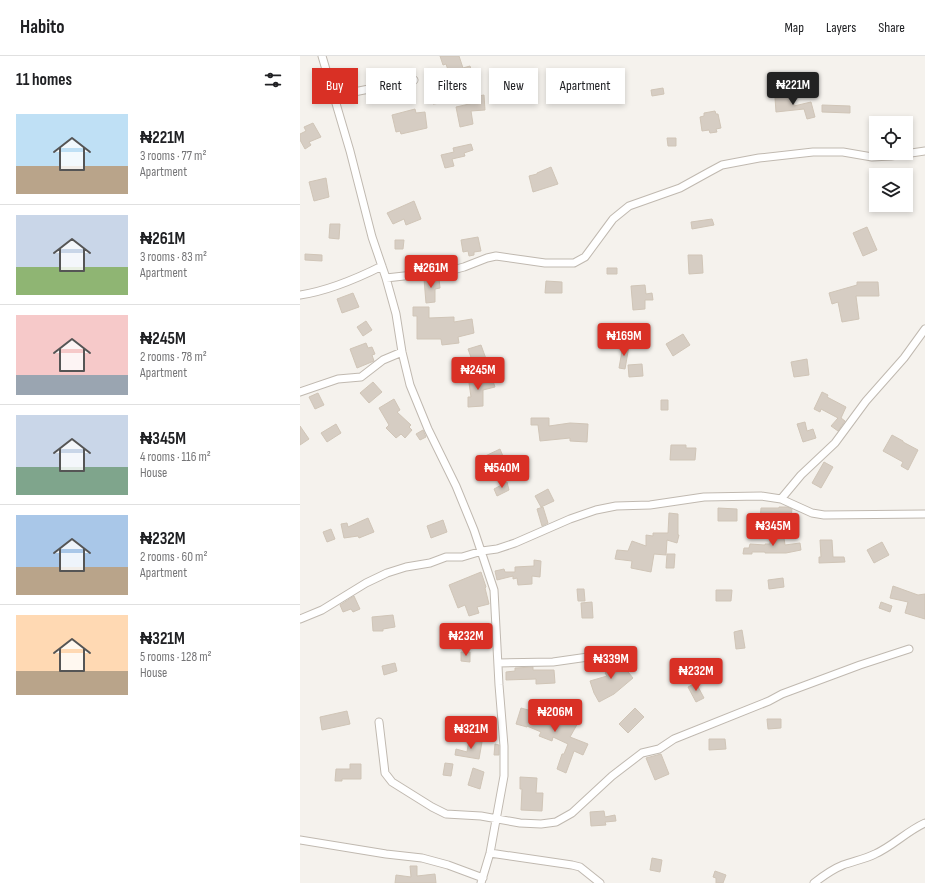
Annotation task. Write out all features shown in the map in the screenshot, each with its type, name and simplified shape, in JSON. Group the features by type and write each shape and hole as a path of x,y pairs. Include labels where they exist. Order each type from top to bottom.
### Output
{"street":[{"path":"322,56 326,68"},
{"path":"300,840 386,854 422,858 448,865 482,881 490,853 504,776 504,746 494,590 482,551 456,486 428,429 410,385 402,352 396,314 372,237 336,104"},
{"path":"386,278 449,271 496,256 545,263 574,263 585,257 613,219 629,206 680,188 722,166 759,158 813,152 843,152 872,157 925,151"},
{"path":"300,295 309,294 338,284 382,266"},
{"path":"781,499 801,475 835,443 866,401 904,358 925,329"},
{"path":"300,392 338,379 361,377 384,360 402,352"},
{"path":"300,619 322,610 366,583 387,573 446,558 470,555 482,551 497,549 515,543 570,519 596,510 616,506 650,505 704,497 761,496 781,499 812,512 824,515 925,514"},
{"path":"379,722 384,766 387,776 392,782 432,807 446,814 496,818 520,823 541,824 556,822 572,813 612,776 642,753 659,749 674,738 769,701 782,694 860,665 909,649"},
{"path":"498,663 553,662 609,654"},
{"path":"814,883 842,866 884,850 917,826 925,823"},
{"path":"490,853 580,867 600,883"}],"building":[{"path":"440,56 459,56 463,68 447,68 446,64 443,65"},
{"path":"663,88 664,94 652,96 651,90"},
{"path":"484,95 485,110 471,111 473,124 460,127 456,107 469,104 481,104 481,96"},
{"path":"794,96 794,106 811,102 815,117 807,119 804,109 776,112 775,98"},
{"path":"822,105 850,106 850,113 822,112"},
{"path":"415,109 416,113 425,112 427,128 401,134 400,131 396,132 392,115"},
{"path":"715,111 716,114 718,114 721,128 716,129 717,132 710,133 709,130 702,131 700,117 704,116 704,113"},
{"path":"313,123 321,137 309,142 311,145 305,149 300,140 300,134 306,131 304,127"},
{"path":"667,138 676,138 676,146 668,146"},
{"path":"471,144 473,150 464,153 465,156 452,159 454,166 445,168 441,155 454,152 453,148"},
{"path":"551,167 558,184 533,192 529,176"},
{"path":"326,178 329,197 314,201 309,182"},
{"path":"414,201 421,219 406,225 404,219 393,224 387,213"},
{"path":"712,219 714,225 692,229 691,222"},
{"path":"330,224 340,224 339,239 329,238"},
{"path":"867,227 877,250 863,256 853,233"},
{"path":"478,237 481,251 474,252 474,255 469,256 468,251 463,252 461,240"},
{"path":"395,240 404,240 403,249 395,249"},
{"path":"305,254 322,255 322,261 305,260"},
{"path":"688,255 702,255 703,273 689,274"},
{"path":"607,268 617,268 617,274 607,274"},
{"path":"439,278 440,288 435,289 435,302 426,303 424,279"},
{"path":"546,281 562,282 562,293 545,293"},
{"path":"857,282 878,282 879,296 856,296 859,319 842,322 838,302 832,304 829,293 857,285"},
{"path":"645,285 646,294 652,293 653,300 645,300 645,309 633,310 631,286"},
{"path":"353,293 359,307 342,313 337,299"},
{"path":"413,307 429,307 429,318 454,317 454,322 472,319 474,333 458,337 459,343 442,345 441,339 417,339 417,316 413,316"},
{"path":"366,321 372,330 363,336 357,327"},
{"path":"683,334 690,345 673,356 666,344"},
{"path":"366,343 368,348 372,347 375,354 372,355 374,361 357,368 350,349"},
{"path":"481,345 489,367 476,370 468,349"},
{"path":"623,345 629,346 625,369 619,368"},
{"path":"807,359 809,375 794,377 791,362"},
{"path":"642,364 643,376 629,377 628,365"},
{"path":"480,375 481,384 493,381 495,387 483,390 483,406 468,407 468,397 471,397 468,376"},
{"path":"373,382 382,392 369,403 360,393"},
{"path":"822,392 828,395 827,397 846,407 841,418 845,421 838,431 831,426 838,418 821,409 820,412 814,409"},
{"path":"318,393 324,405 315,409 309,397"},
{"path":"394,399 400,410 397,412 411,425 409,427 412,430 405,438 401,434 396,438 386,428 389,425 379,408"},
{"path":"661,400 668,400 668,410 661,410"},
{"path":"531,418 549,418 549,426 570,423 588,424 587,442 570,441 570,438 540,441 538,425 531,425"},
{"path":"805,422 807,431 813,429 816,438 803,442 797,424"},
{"path":"336,424 341,433 327,442 321,433"},
{"path":"300,426 309,439 300,445"},
{"path":"423,430 426,437 420,440 416,434"},
{"path":"892,435 918,450 908,470 901,466 903,462 883,451"},
{"path":"671,445 686,445 686,448 696,448 695,460 670,460"},
{"path":"500,449 507,466 489,474 481,458"},
{"path":"824,462 833,467 821,488 812,483"},
{"path":"507,482 509,490 497,496 494,489"},
{"path":"548,489 554,501 541,507 535,496"},
{"path":"543,507 548,523 542,526 537,509"},
{"path":"787,507 792,509 791,518 760,520 761,508"},
{"path":"718,508 737,509 737,521 718,521"},
{"path":"669,513 678,514 679,535 677,543 667,540 666,555 654,554 651,572 631,568 632,561 615,559 617,550 628,551 632,541 646,546 646,535 653,536 653,533 668,533"},
{"path":"368,518 374,532 359,538 358,536 344,538 341,524 347,523 348,527"},
{"path":"443,520 447,532 431,538 427,526"},
{"path":"331,529 335,539 327,542 323,532"},
{"path":"784,538 785,545 800,543 801,550 786,553 752,552 752,554 743,554 744,548 749,548 750,544 765,545 770,544 770,539"},
{"path":"820,540 832,540 833,557 844,557 845,562 819,563 819,557 821,557"},
{"path":"882,542 889,555 874,563 867,550"},
{"path":"667,554 675,554 674,568 666,568"},
{"path":"534,560 541,561 540,577 532,576 532,584 518,585 517,578 513,579 513,576 497,580 495,571 504,569 505,572 515,572 515,567 534,566"},
{"path":"481,572 486,587 489,604 477,607 479,613 469,616 465,605 458,608 449,585"},
{"path":"783,578 784,587 769,589 768,580"},
{"path":"893,586 918,595 925,594 925,619 905,613 908,602 890,598"},
{"path":"577,589 584,589 585,601 578,601"},
{"path":"716,590 732,590 731,601 716,601"},
{"path":"354,596 360,609 353,612 351,609 343,612 340,605"},
{"path":"592,602 593,618 582,618 581,603"},
{"path":"881,602 892,606 890,612 879,608"},
{"path":"393,615 395,627 383,629 383,631 373,631 372,617"},
{"path":"742,630 745,648 736,649 734,632"},
{"path":"461,652 470,652 470,662 461,661"},
{"path":"614,655 633,678 614,694 599,702 590,681 607,676 605,673 612,668 606,661"},
{"path":"395,663 397,671 384,675 382,666"},
{"path":"533,667 533,670 554,670 555,683 536,684 536,679 506,680 506,672 515,671 515,668"},
{"path":"696,683 704,698 696,702 688,687"},
{"path":"521,708 532,711 560,724 566,714 579,721 570,737 588,744 583,755 574,751 566,773 557,769 562,754 564,754 568,744 553,737 552,741 539,736 541,732 527,726 516,724"},
{"path":"635,708 644,717 628,733 619,724"},
{"path":"347,711 350,724 322,730 320,717"},
{"path":"767,719 781,719 781,728 768,729"},
{"path":"709,739 725,739 726,749 709,750"},
{"path":"469,740 482,742 479,759 455,755 456,749 467,752"},
{"path":"495,744 499,745 499,755 494,755"},
{"path":"661,754 669,774 655,780 646,758"},
{"path":"445,763 453,764 451,776 443,775"},
{"path":"350,764 361,764 361,779 342,779 342,781 335,781 336,769 350,769"},
{"path":"473,768 484,772 480,789 468,785"},
{"path":"520,777 537,778 536,793 543,793 542,811 521,810 522,789 520,789"},
{"path":"604,811 605,817 615,815 616,821 605,822 606,825 591,826 590,812"},
{"path":"652,858 662,860 660,872 650,870"},
{"path":"410,866 417,866 417,876 435,874 436,883 395,883 396,875 411,877"},
{"path":"715,871 726,875 723,883 716,883 716,878 713,877"}]}
